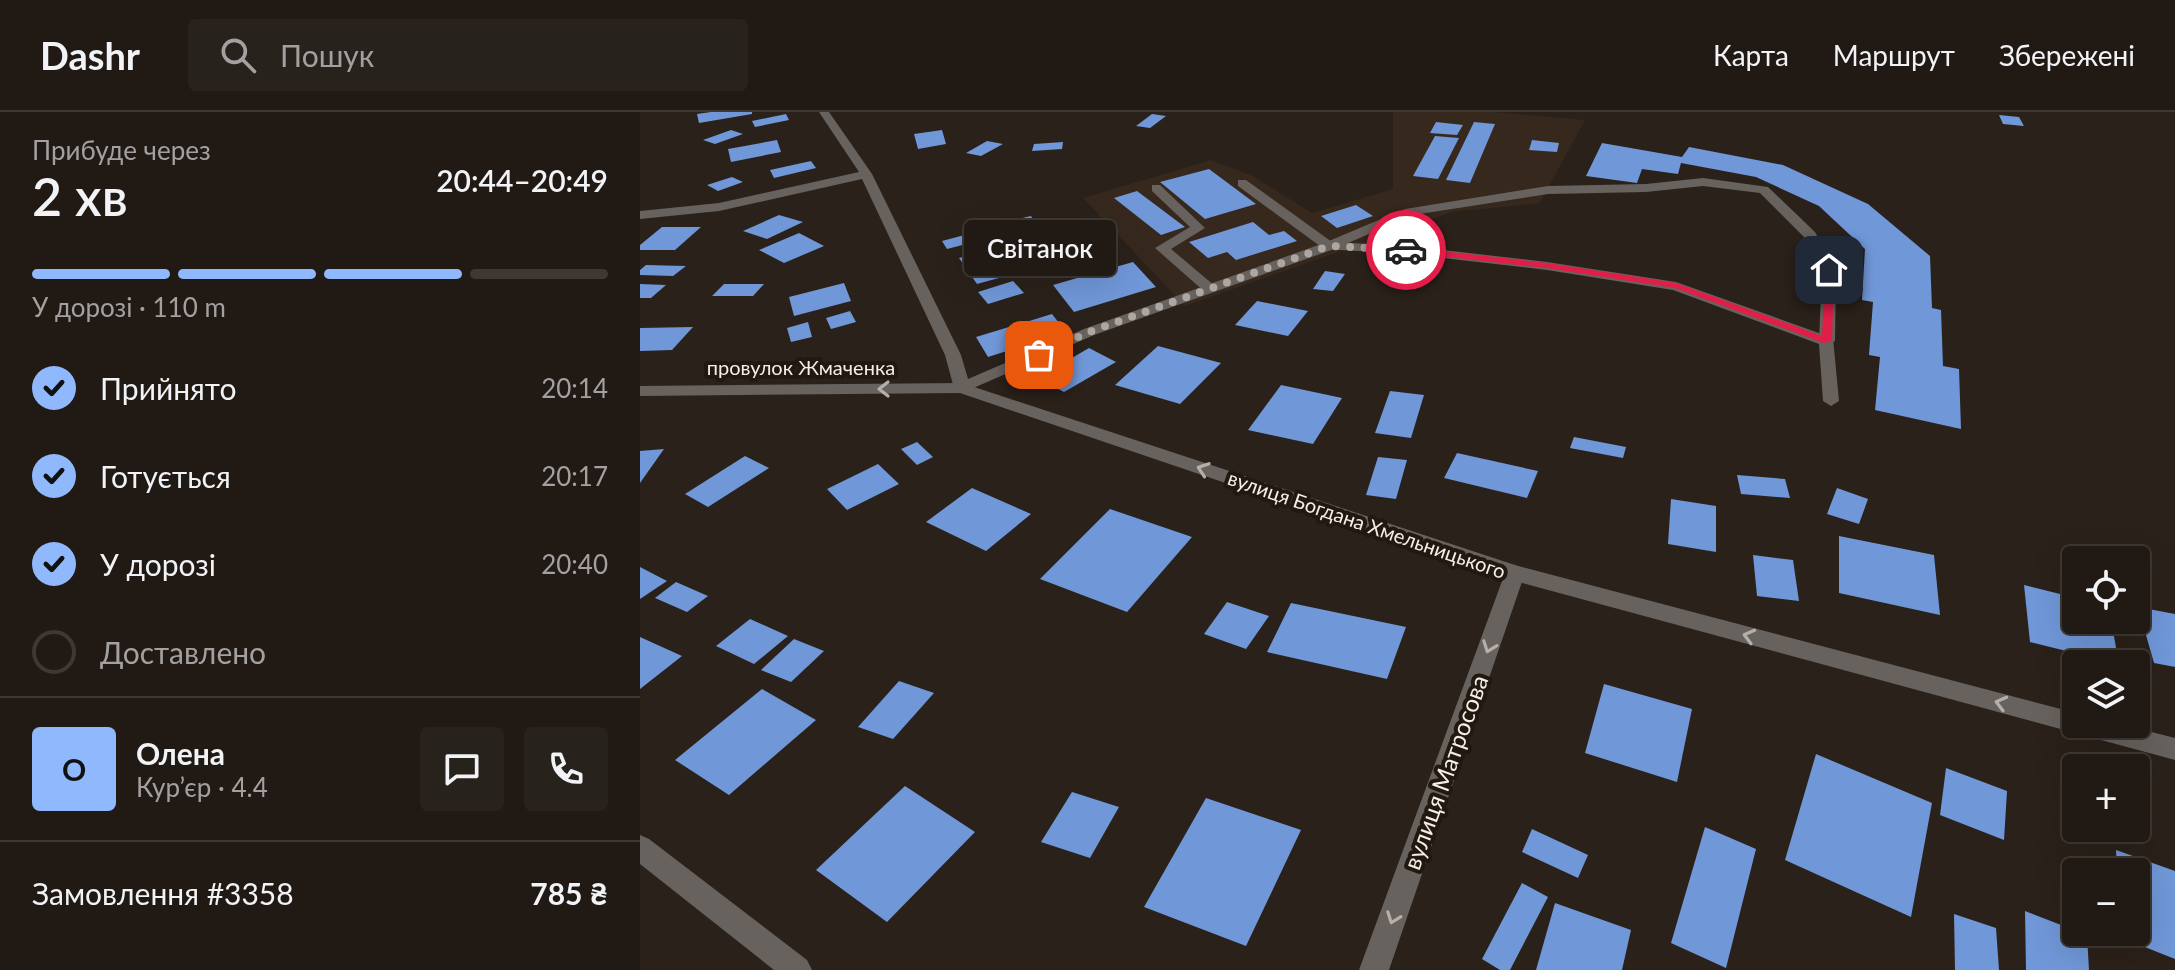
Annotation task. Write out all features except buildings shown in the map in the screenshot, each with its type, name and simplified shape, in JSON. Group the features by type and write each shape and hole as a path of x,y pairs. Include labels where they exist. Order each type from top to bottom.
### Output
{"street":[{"path":"824,112 866,174 953,355 962,388 1089,332 1329,246 1410,212 1548,190 1646,188 1703,182 1764,190 1810,235 1829,270 1827,341 1831,401"},
{"path":"640,215 719,207 866,174"},
{"path":"1242,183 1329,246 1408,250 1516,262 1676,286 1827,341"},
{"path":"1156,188 1198,228 1162,248 1210,289"},
{"name":"провулок Жмаченка","path":"640,391 962,388"},
{"name":"вулиця Богдана Хмельницького","path":"962,388 1515,573 2062,719"},
{"name":"вулиця Матросова","path":"1374,970 1515,573"},
{"name":"вулиця Богдана Хмельницького","path":"2134,738 2175,749"},
{"path":"640,848 797,970"}],"shaded area":[{"path":"1393,112 1491,112 1585,120 1540,203 1452,212 1185,306 1083,198 1211,160 1253,176 1312,213 1393,189"}],"way so far":[{"path":"1039,355 1089,332 1329,246 1406,250"}],"place":[{"name":"Світанок","path":"1039,355"}],"route":[{"path":"1406,250 1547,266 1676,286 1827,341 1829,270"}]}
